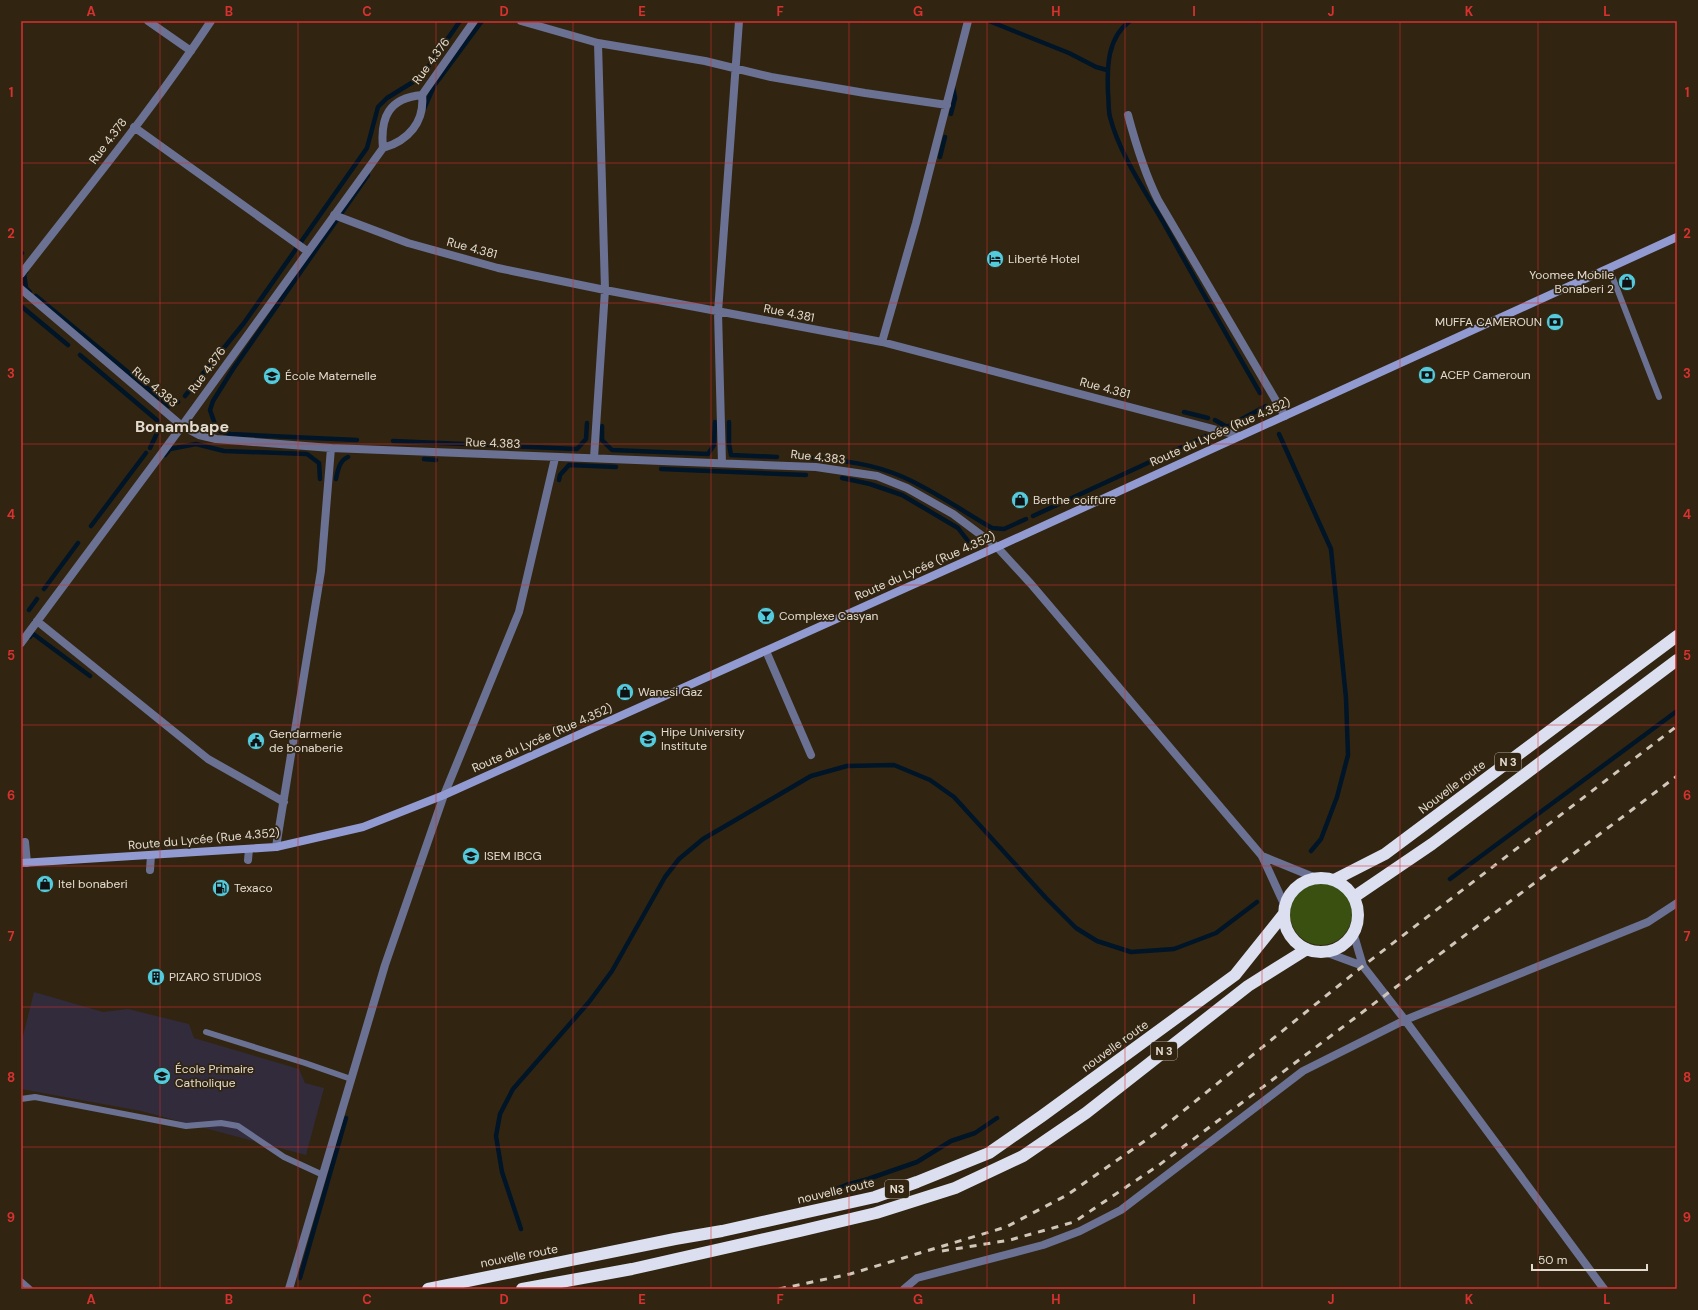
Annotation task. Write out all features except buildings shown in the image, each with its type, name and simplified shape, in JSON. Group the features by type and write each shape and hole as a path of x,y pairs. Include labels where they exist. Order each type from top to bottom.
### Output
{"highway":[{"name":"Nouvelle route","path":"1334,880 1385,854 1677,636"},
{"path":"1354,897 1432,844 1677,660"},
{"path":"1316,878 1334,880 1342,884 1354,897 1358,915 1354,932 1342,945 1325,952 1316,952 1307,949 1293,939 1284,924 1284,910 1288,897 1296,887 1308,880 1316,878"},
{"name":"nouvelle route","path":"428,1289 722,1231 875,1197 989,1153 1049,1112 1235,975 1284,910"},
{"name":"N 3","path":"1023,1156 1086,1113 1248,986 1307,949"},
{"name":"N3","path":"522,1289 632,1269 876,1213 955,1188 1023,1156"},
{"path":"722,1231 726,1248"}],"main road":[{"name":"Route du Lycée (Rue 4.352)","path":"24,863 276,847 363,827 444,795 766,651 1677,238"}],"street":[{"path":"148,21 191,51"},
{"name":"Rue 4.378","path":"21,274 134,127 191,51 211,21"},
{"name":"Rue 4.376","path":"422,95 474,21"},
{"path":"521,21 598,43 705,61 736,69 802,82 947,105"},
{"path":"722,463 718,312 739,21"},
{"path":"882,342 916,223 968,21"},
{"path":"594,458 605,290 598,43"},
{"path":"422,95 423,104 417,124 401,141 383,148 381,133 387,113 400,100 411,96 422,95"},
{"path":"1128,115 1139,158 1146,177 1285,416"},
{"path":"134,127 307,251"},
{"name":"Rue 4.376","path":"21,643 182,426 307,251 383,148"},
{"name":"Rue 4.381","path":"334,215 415,245 498,268 718,312 882,342 1240,436"},
{"name":"Rue 4.383","path":"21,289 182,426 199,435 216,439 331,448 555,458 594,458 816,467 877,476 907,488 953,514 997,547 1031,584 1262,856"},
{"path":"276,847 321,571 331,448"},
{"path":"289,1289 385,965 444,795 519,612 555,458"},
{"path":"37,621 208,759 284,802"},
{"path":"766,651 811,755"},
{"path":"24,863 25,842"},
{"path":"248,860 249,849"},
{"path":"150,870 151,855"},
{"path":"1262,856 1316,878"},
{"path":"1262,856 1284,910"},
{"path":"904,1289 917,1278 1043,1245 1080,1231 1121,1210 1303,1071 1405,1020 1648,922 1677,903"},
{"path":"1354,932 1363,966 1405,1020 1604,1289"},
{"path":"1325,952 1363,966"}],"lane":[{"path":"1609,268 1659,397"},
{"path":"206,1032 306,1063 351,1080"},
{"path":"21,1099 35,1097 186,1126 221,1123 238,1126 284,1157 323,1175"},
{"path":"21,1281 30,1289"}],"shaded area":[{"name":"École Primaire Catholique","path":"34,992 103,1012 128,1009 189,1024 194,1038 299,1069 305,1083 324,1088 306,1155 141,1111 21,1089 21,1044"}],"green space":[{"path":"1321,883 1338,888 1343,892 1347,897 1352,914 1347,931 1343,936 1338,940 1321,945 1304,940 1299,936 1295,931 1290,914 1295,897 1299,892 1304,888"}],"waterway":[{"path":"185,396 244,323 367,148 378,107 387,98 423,74 460,21"},
{"path":"424,109 434,86 482,21"},
{"path":"989,21 1069,53 1096,67 1107,70"},
{"path":"1130,21 1122,28 1117,36 1113,44 1108,63 1109,111 1114,131 1133,171 1260,393"},
{"path":"951,114 955,98 953,87"},
{"path":"940,157 945,137"},
{"path":"357,440 230,434 217,430 210,410 213,401 233,369 368,175"},
{"path":"26,272 24,273 26,288 30,292"},
{"path":"36,296 169,406 178,402"},
{"path":"21,306 68,345"},
{"path":"80,355 158,421 159,429 150,448"},
{"path":"1215,420 1227,427 1266,406"},
{"path":"1184,412 1208,418"},
{"path":"602,426 602,440 612,450 708,454 714,445 715,422"},
{"path":"729,422 729,444 731,455 777,457"},
{"path":"393,441 577,449 586,439 587,423"},
{"path":"1279,434 1331,549 1346,698 1348,755 1337,797 1321,839 1311,851"},
{"path":"1033,516 1206,436"},
{"path":"165,455 170,449 196,444 224,451 307,454 319,463 320,479"},
{"path":"91,526 146,453"},
{"path":"336,479 341,463 348,457"},
{"path":"810,458 858,463 903,477 926,488 992,528 1004,529 1026,519"},
{"path":"424,459 436,460"},
{"path":"559,480 560,475 569,465 616,467"},
{"path":"661,469 806,475"},
{"path":"842,478 870,484 902,495 958,528 968,541"},
{"path":"44,589 78,543"},
{"path":"29,610 37,599"},
{"path":"30,637 32,633 90,676"},
{"path":"1450,879 1677,711"},
{"path":"521,1229 502,1172 496,1136 500,1114 513,1089 589,1002 612,971 665,877 679,859 703,839 811,776 847,766 894,765 930,780 954,797 1046,898 1076,928 1097,941 1131,952 1174,949 1216,933 1257,902"},
{"path":"300,1278 346,1118"},
{"path":"814,1198 846,1185 917,1162 951,1141 975,1133 997,1118"}],"railway":[{"path":"779,1289 850,1274 1006,1227 1067,1195 1156,1133 1363,966 1677,726"},
{"path":"942,1251 1010,1240 1074,1222 1159,1165 1677,776"}],"place":[{"name":"Liberté Hotel","path":"995,259"},
{"name":"Yoomee Mobile Bonaberi 2","path":"1627,282"},
{"name":"MUFFA CAMEROUN","path":"1555,322"},
{"name":"ACEP Cameroun","path":"1427,375"},
{"name":"École Maternelle","path":"272,376"},
{"name":"Berthe coiffure","path":"1020,500"},
{"name":"Complexe Casyan","path":"766,616"},
{"name":"Wanesi Gaz","path":"625,692"},
{"name":"Hipe University Institute","path":"648,739"},
{"name":"Gendarmerie de bonaberie","path":"256,741"},
{"name":"ISEM IBCG","path":"471,856"},
{"name":"Itel bonaberi","path":"45,884"},
{"name":"Texaco","path":"221,888"},
{"name":"PIZARO STUDIOS","path":"156,977"},
{"name":"École Primaire Catholique","path":"162,1076"}],"district":[{"name":"Bonambape","path":"182,426"}]}
